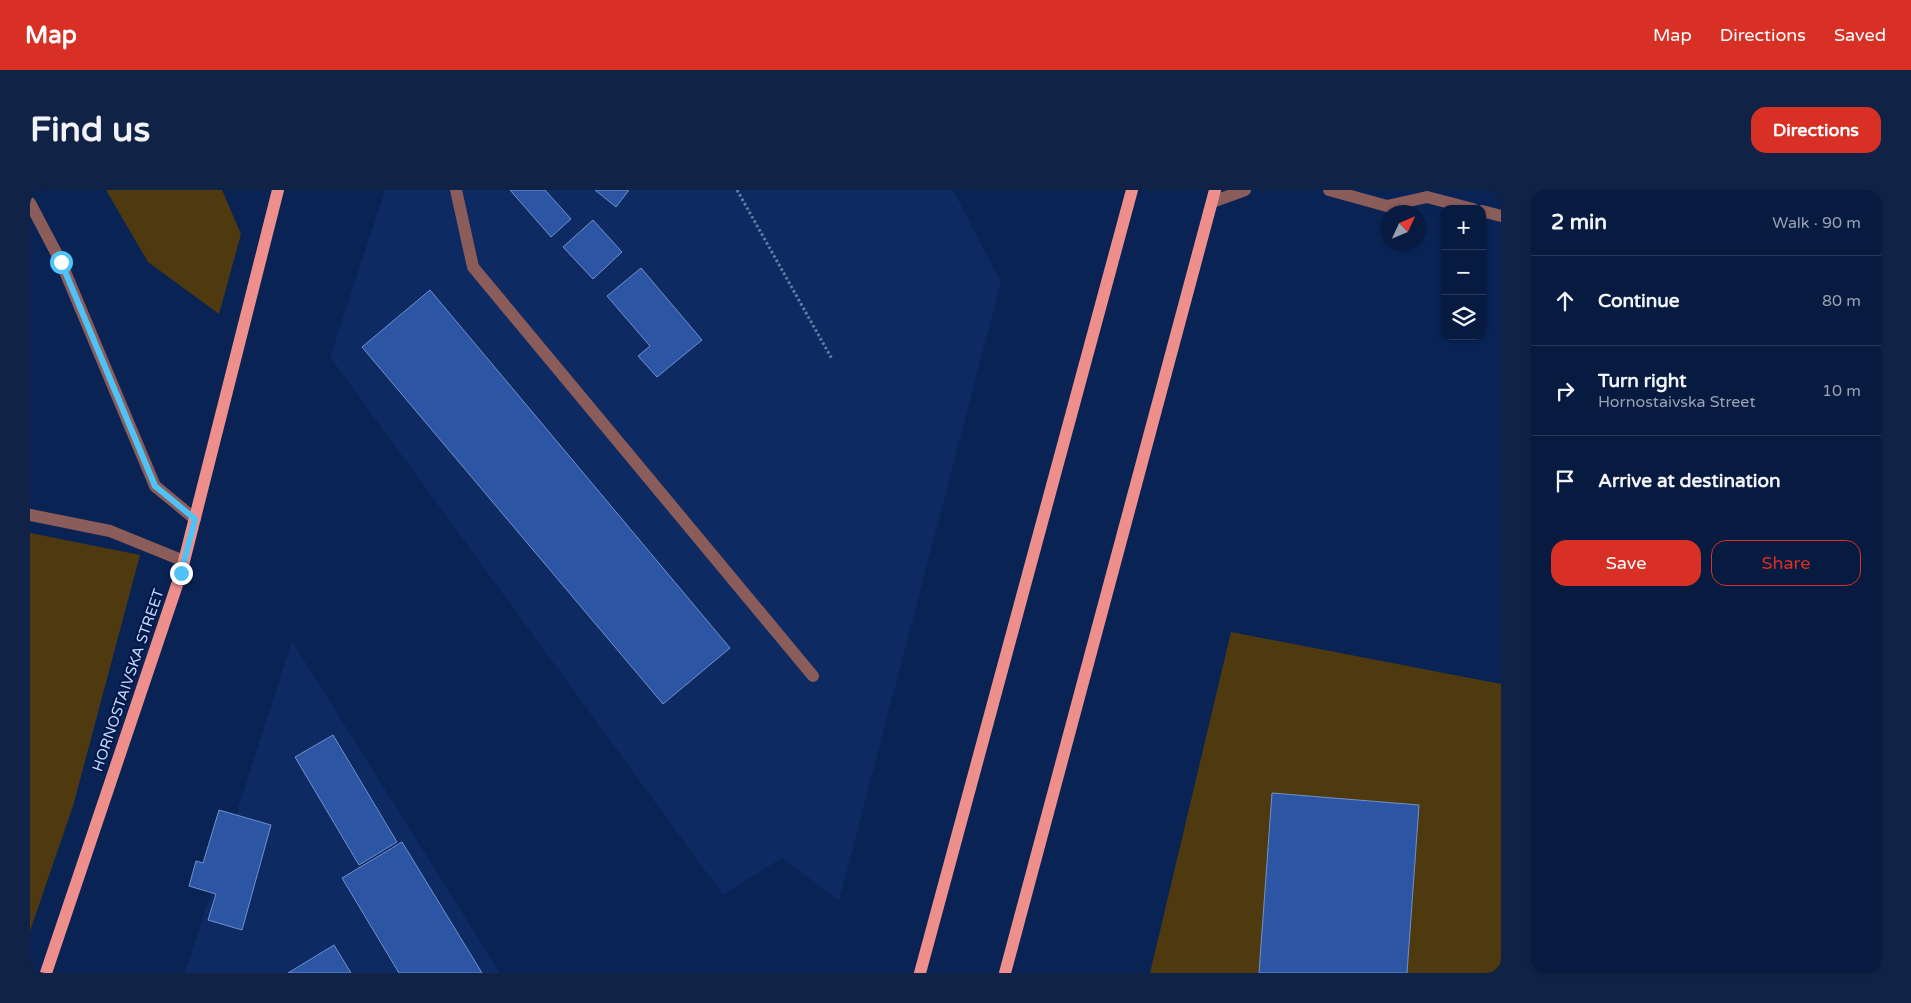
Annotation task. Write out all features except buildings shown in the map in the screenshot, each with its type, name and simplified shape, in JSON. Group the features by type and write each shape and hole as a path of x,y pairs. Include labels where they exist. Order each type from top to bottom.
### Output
{"main road":[{"name":"HORNOSTAIVSKA STREET","path":"46,973 184,561 278,190"},
{"path":"920,973 935,925 1132,190"},
{"path":"1006,973 1214,196"}],"lane":[{"path":"456,190 473,267 814,676"},
{"path":"1214,196 1245,190"},
{"path":"1329,190 1387,206 1424,194 1460,205"},
{"path":"30,203 61,262 155,486 195,519"},
{"path":"1486,212 1501,216"},
{"path":"30,515 110,531 184,561"}],"path":[{"path":"737,190 832,359"}],"shaded area":[{"path":"106,190 222,190 241,234 219,314 148,262"},
{"path":"385,190 953,190 1001,282 839,901 782,858 723,895 330,357"},
{"path":"30,533 140,555 73,806 30,931"},
{"path":"1231,632 1501,684 1501,973 1150,973"},
{"path":"292,641 500,973 185,973"}],"route":[{"path":"61,262 155,486 195,519 181,573"}]}
